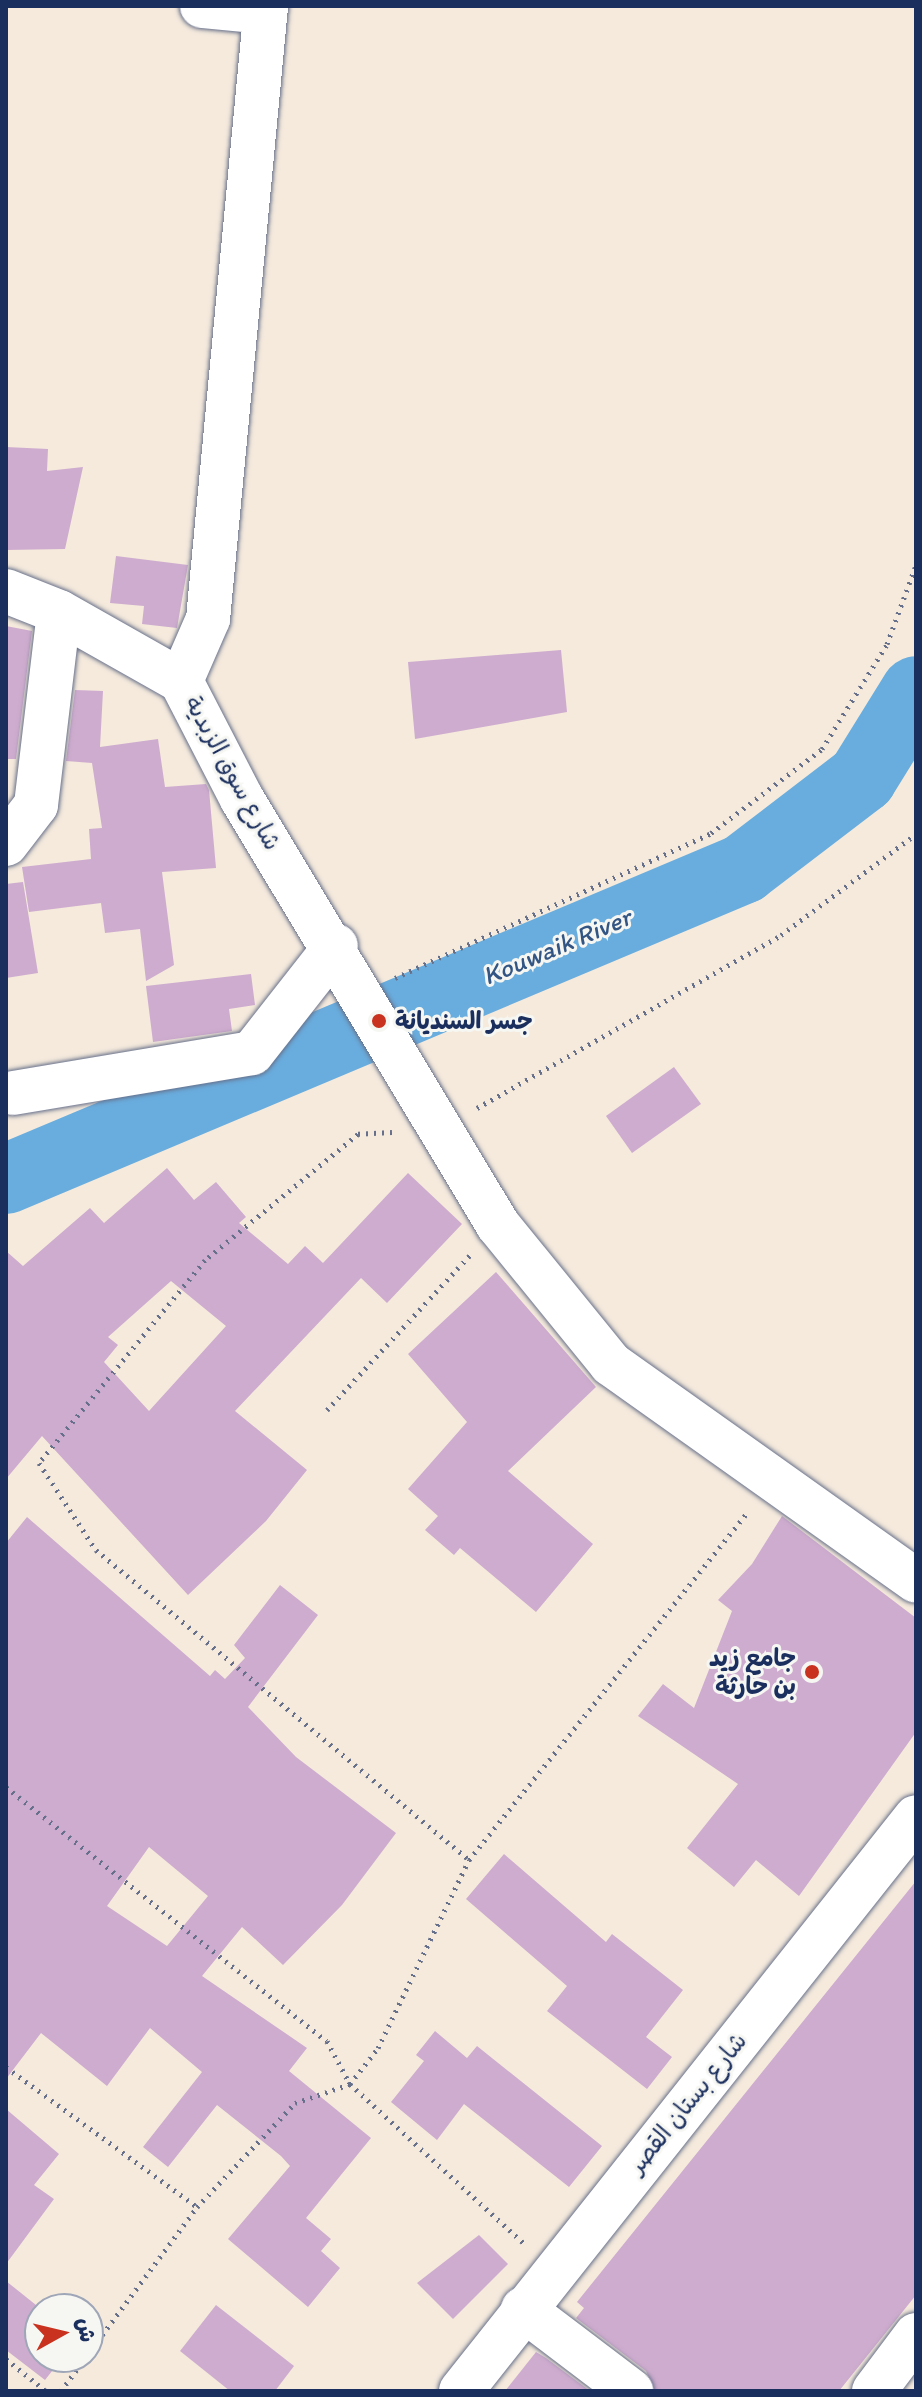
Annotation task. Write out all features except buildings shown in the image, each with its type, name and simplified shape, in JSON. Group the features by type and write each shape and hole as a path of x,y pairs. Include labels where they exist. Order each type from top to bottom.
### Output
{"street":[{"path":"181,681 208,619 265,9 202,6"},
{"name":"شارع سوق الزبدية","path":"6,591 59,612 181,681 242,799 336,946 498,1225 611,1364 916,1581"},
{"path":"6,844 36,805 59,612"},
{"path":"13,1093 252,1053 336,946"},
{"name":"شارع بستان القصر","path":"461,2391 553,2270 912,1833"},
{"path":"523,2309 631,2391"}],"path":[{"path":"362,994 711,833 822,749 887,644 916,565"},
{"path":"469,1860 96,1550 39,1463 217,1251 358,1134 435,1117 781,935 916,834"},
{"path":"327,1410 498,1225"},
{"path":"104,2333 197,2207 295,2103 350,2084 378,2048 469,1860 774,1480"},
{"path":"6,1787 327,2041 350,2084 553,2270"},
{"path":"6,2067 197,2207"},
{"path":"6,2359 46,2391"},
{"path":"61,2391 74,2373"}],"waterway":[{"name":"Kouwaik River","path":"6,1179 743,869 862,778 916,691"}],"place":[{"name":"جسر السنديانة","path":"379,1021"},
{"name":"جامع زيد بن حارثة","path":"812,1672"}]}
